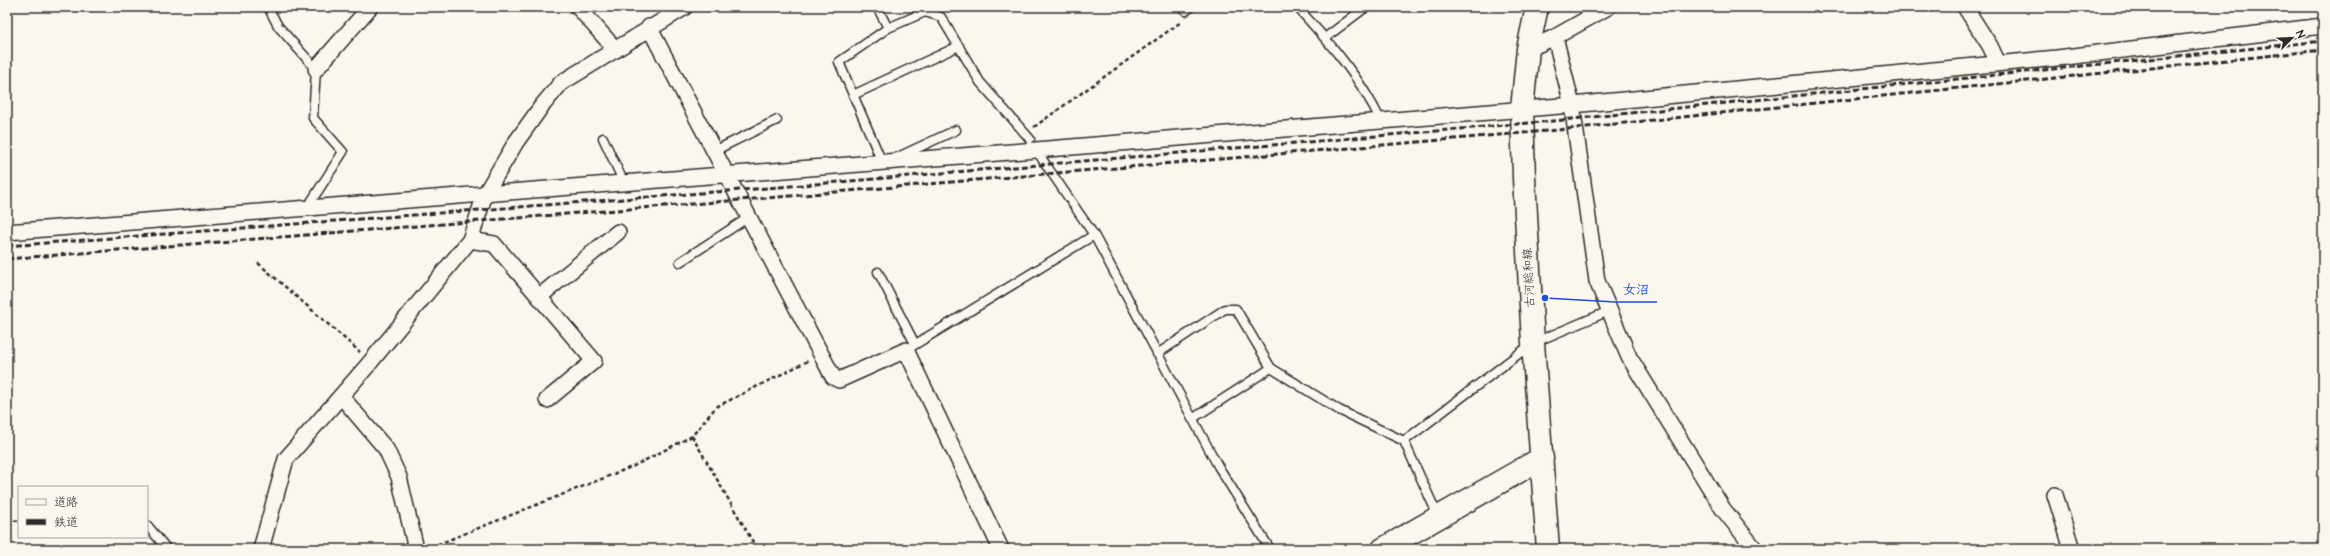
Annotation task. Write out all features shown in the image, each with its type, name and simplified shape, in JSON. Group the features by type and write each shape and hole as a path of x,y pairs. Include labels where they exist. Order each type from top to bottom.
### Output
{"main road":[{"name":"古河総和線","path":"1537,7 1528,49 1522,109 1524,178 1533,343 1548,549"},
{"path":"1383,549 1438,516 1542,458"}],"street":[{"path":"316,69 370,7"},
{"path":"578,7 616,50"},
{"path":"261,549 286,459 371,361 470,240 485,194 516,142 540,107 561,83 684,7"},
{"path":"1528,49 1555,37 1608,7"},
{"path":"1965,7 1990,46 1998,63"},
{"path":"7,232 885,162 1033,144 1381,121 1572,105 2057,58 2323,26"},
{"path":"650,27 726,175 833,377 839,380 910,347 1001,549"},
{"path":"1555,37 1572,105 1597,281 1629,356 1723,508 1755,549"},
{"path":"539,297 618,232"},
{"path":"470,240 494,244 594,361 547,400"},
{"path":"341,396 386,449 399,477 416,549"},
{"path":"2055,495 2072,549"}],"lane":[{"path":"268,7 278,26 316,69 313,118 343,152 306,208"},
{"path":"877,7 888,28"},
{"path":"1297,7 1325,38 1363,88 1381,121"},
{"path":"1325,38 1366,7"},
{"path":"956,130 885,162 839,62 888,28 925,12 941,17 980,82 1033,144 1094,235 1218,466 1270,549"},
{"path":"853,95 959,46"},
{"path":"714,151 777,120"},
{"path":"603,138 624,183"},
{"path":"680,262 748,217"},
{"path":"878,272 910,347 1094,235"},
{"path":"1157,354 1225,309 1236,309 1271,368 1339,410 1404,441 1438,516"},
{"path":"1404,441 1533,343 1609,311"},
{"path":"1192,419 1271,368"},
{"path":"148,526 167,549"}],"path":[{"path":"1033,144 1029,134 1034,127 1179,24 1185,18 1187,8"},
{"path":"258,263 371,361"},
{"path":"426,549 634,466 692,436 716,407 821,354"},
{"path":"692,436 757,549"},
{"path":"7,520 18,521"}],"railway":[{"path":"7,246 780,187 1553,121 2323,41"},
{"path":"7,259 778,197 1558,130 2323,50"}],"place":[{"name":"女沼","path":"1545,298"}]}
